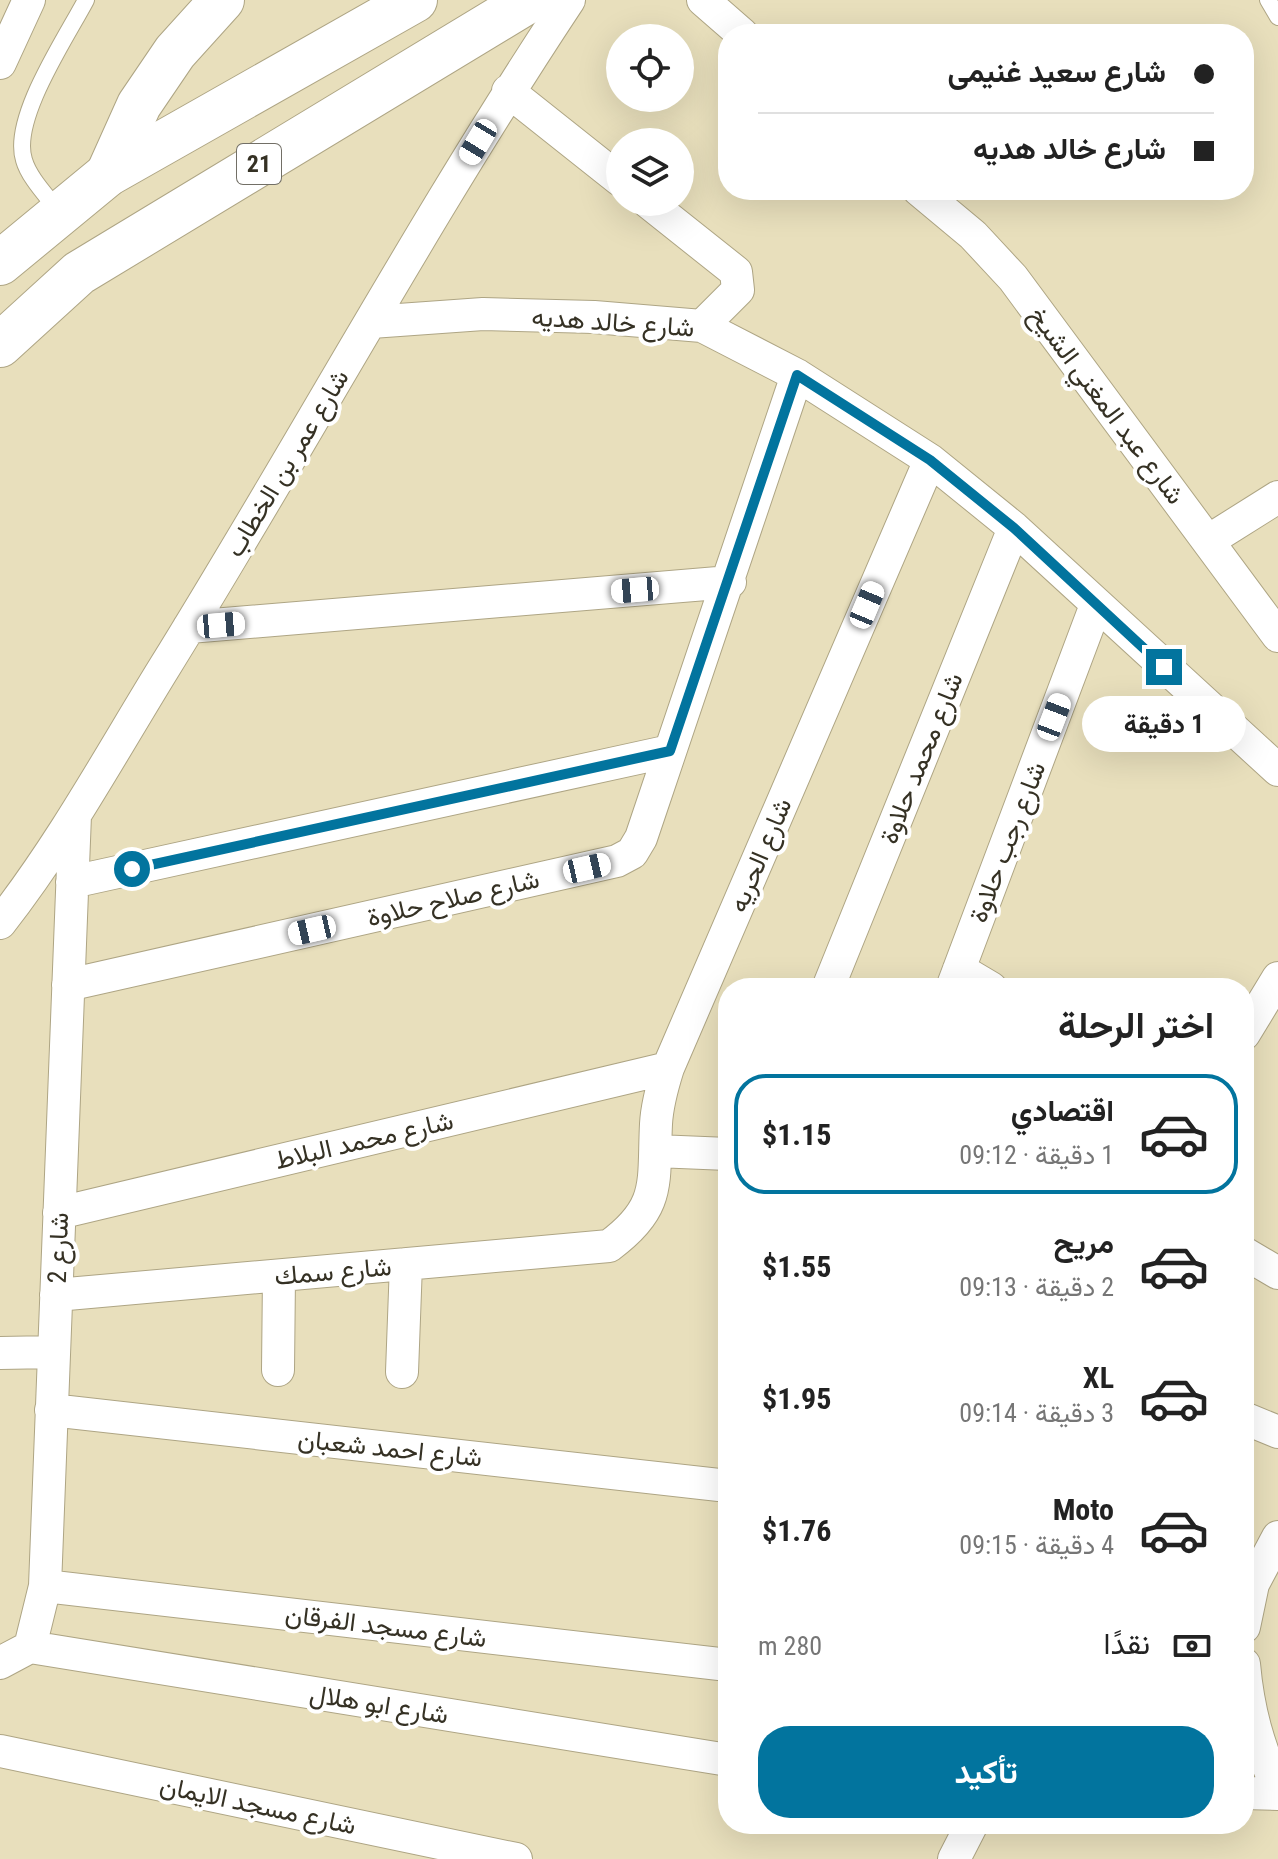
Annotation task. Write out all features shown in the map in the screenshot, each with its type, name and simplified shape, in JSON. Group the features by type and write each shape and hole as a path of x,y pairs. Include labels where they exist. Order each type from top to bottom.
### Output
{"main road":[{"path":"108,174 139,105 175,52 222,0"},
{"name":"21","path":"0,263 108,174 415,0"},
{"name":"21","path":"0,345 79,273 530,0"}],"street":[{"path":"0,63 29,0"},
{"name":"شارع عمر بن الخطاب","path":"0,923 75,812 189,627 508,91 569,0"},
{"path":"703,0 731,24"},
{"path":"508,91 606,169"},
{"name":"شارع عبد المغني الشيخ","path":"931,200 973,235 1013,278 1208,541 1275,626"},
{"path":"665,216 738,277 738,290 702,326"},
{"name":"شارع خالد هديه","path":"371,322 483,314 594,317 702,326 797,375 930,460 1014,528 1278,770"},
{"path":"72,882 670,751 730,582 797,375"},
{"name":"شارع الحريه","path":"609,1246 632,1230 648,1206 657,1179 660,1095 668,1068 930,460"},
{"path":"1208,541 1278,497"},
{"name":"شارع محمد حلاوة","path":"832,978 1014,528"},
{"path":"189,627 730,582"},
{"name":"شارع رجب حلاوة","path":"955,978 1096,605"},
{"name":"شارع صلاح حلاوة","path":"68,985 617,861 632,853 641,838 670,751"},
{"name":"شارع 2","path":"30,1647 45,1586 75,812"},
{"path":"1254,1018 1278,978"},
{"name":"شارع محمد البلاط","path":"59,1213 668,1068"},
{"path":"656,1151 718,1154"},
{"name":"شارع سمك","path":"56,1295 609,1246"},
{"path":"1254,1258 1276,1268"},
{"path":"402,1372 406,1264"},
{"path":"278,1370 279,1276"},
{"path":"0,1353 54,1352"},
{"name":"شارع احمد شعبان","path":"51,1410 718,1485"},
{"path":"1254,1422 1278,1432"},
{"path":"1254,1574 1278,1537"},
{"name":"شارع مسجد الفرقان","path":"45,1586 718,1664"},
{"path":"0,1663 30,1647"},
{"name":"شارع ابو هلال","path":"30,1647 718,1758"},
{"path":"1254,1729 1259,1750 1278,1791 1254,1792"},
{"name":"شارع مسجد الايمان","path":"0,1751 516,1859"},
{"path":"954,1859 967,1834"}],"lane":[{"path":"60,214 24,162 20,137 28,111 86,0"},
{"path":"1268,0 1278,17"}],"route":[{"path":"132,869 670,751 730,582 797,375 930,460 1014,528 1164,667"}]}
